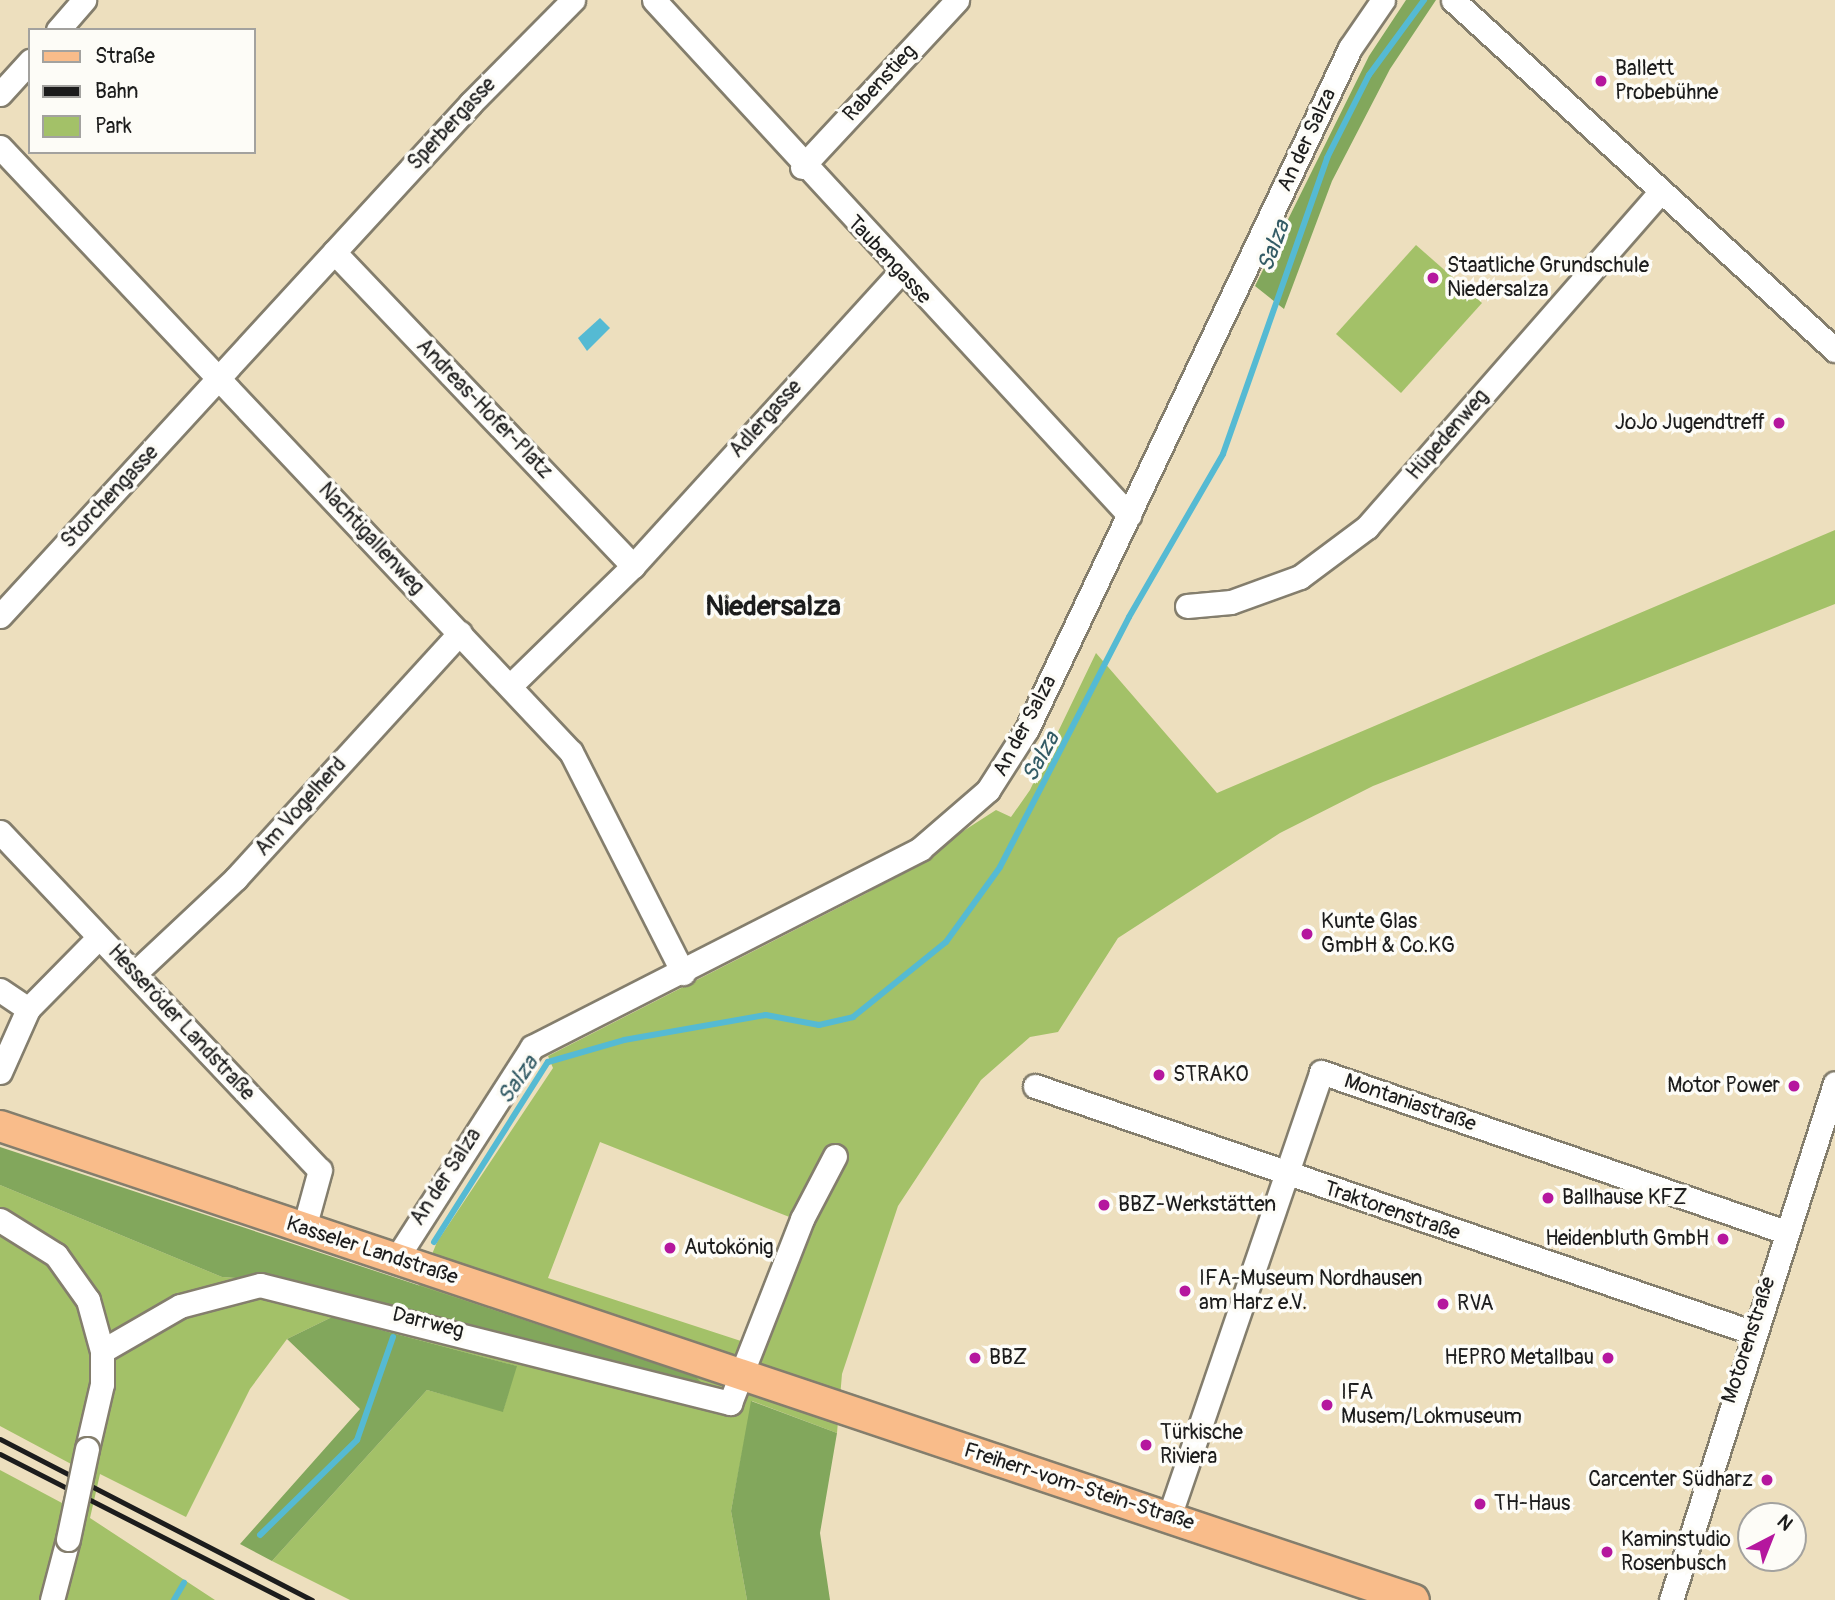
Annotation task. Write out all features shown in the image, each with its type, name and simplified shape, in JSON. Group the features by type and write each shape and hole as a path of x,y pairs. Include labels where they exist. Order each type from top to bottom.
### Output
{"main road":[{"name":"Kasseler Landstraße","path":"0,1126 745,1375"},
{"name":"Freiherr-vom-Stein-Straße","path":"745,1375 1414,1600"}],"street":[{"path":"60,28 84,0"},
{"name":"Sperbergasse","path":"334,251 573,0"},
{"name":"Taubengasse","path":"654,0 802,167 1129,515"},
{"name":"Rabenstieg","path":"802,167 957,0"},
{"name":"An der Salza","path":"396,1259 532,1047 683,973 920,849 966,815 1008,764 1345,60 1382,0"},
{"path":"1453,0 1835,350"},
{"path":"0,94 28,63"},
{"name":"Nachtigallenweg","path":"0,148 510,686 583,772 683,973"},
{"name":"Hüpedenweg","path":"1187,606 1231,602 1300,577 1367,527 1661,191"},
{"path":"220,379 334,251"},
{"name":"Andreas-Hofer-Platz","path":"334,251 633,566"},
{"name":"Adlergasse","path":"633,566 900,273"},
{"name":"Storchengasse","path":"0,616 220,379"},
{"path":"510,686 633,566"},
{"name":"Am Vogelherd","path":"135,973 236,878 460,633"},
{"name":"Hesseröder Landstraße","path":"0,832 320,1170 304,1228"},
{"path":"0,1072 28,1009 99,937"},
{"path":"0,990 28,1009"},
{"name":"Montaniastraße","path":"1170,1517 1321,1072 1785,1232"},
{"name":"Motorenstraße","path":"1671,1600 1751,1332 1835,1084"},
{"name":"Traktorenstraße","path":"1035,1086 1286,1175 1751,1332"},
{"path":"745,1375 802,1219 835,1156"},
{"path":"0,1220 32,1236 74,1276 88,1300 102,1351 87,1449 52,1600"},
{"name":"Darrweg","path":"102,1351 180,1306 260,1285 730,1403 745,1375"}],"green space":[{"path":"1406,0 1436,0 1390,69 1332,181 1284,309 1255,286 1369,56"},
{"path":"1416,245 1482,303 1401,393 1336,334"},
{"path":"1835,530 1835,604 1373,786 1280,833 1118,938 1058,1032 1030,1037 981,1080 898,1206 842,1374 837,1433 752,1401 731,1511 747,1600 350,1600 272,1561 427,1390 503,1411 516,1366 332,1317 287,1339 250,1389 186,1517 100,1474 90,1518 215,1600 0,1600 0,1470 62,1503 73,1465 0,1426 0,1185 222,1277 304,1283 701,1382 419,1286 437,1242 553,1068 548,1056 867,893 996,810 1011,817 1030,790 1096,653 1217,793","holes":["600,1142 792,1218 744,1342 548,1278"]},
{"path":"0,1147 696,1377 701,1382 697,1387 304,1283 222,1277 0,1185"},
{"path":"332,1317 517,1366 503,1412 427,1390 272,1561 240,1544 360,1409 287,1339"},
{"path":"751,1401 837,1433 820,1533 830,1600 747,1600 731,1511"}],"water":[{"path":"600,318 610,328 587,351 578,338"}],"waterway":[{"name":"Salza","path":"434,1242 548,1062 624,1040 766,1015 819,1025 853,1017 946,942 1000,867 1129,617 1223,454 1327,158 1369,75 1424,0"},
{"name":"Salza","path":"260,1535 357,1440 393,1337"},
{"name":"Salza","path":"174,1600 184,1583"}],"railway":[{"path":"0,1439 312,1600"},
{"path":"0,1454 287,1600"}],"place":[{"name":"Ballett Probebühne","path":"1601,81"},
{"name":"Staatliche Grundschule Niedersalza","path":"1433,278"},
{"name":"JoJo Jugendtreff","path":"1779,423"},
{"name":"Kunte Glas GmbH & Co.KG","path":"1307,934"},
{"name":"STRAKO","path":"1159,1075"},
{"name":"Motor Power","path":"1794,1086"},
{"name":"Ballhause KFZ","path":"1548,1198"},
{"name":"BBZ-Werkstätten","path":"1104,1205"},
{"name":"Heidenbluth GmbH","path":"1723,1239"},
{"name":"Autokönig","path":"670,1248"},
{"name":"IFA-Museum Nordhausen am Harz e.V.","path":"1185,1291"},
{"name":"RVA","path":"1443,1304"},
{"name":"BBZ","path":"975,1358"},
{"name":"HEPRO Metallbau","path":"1608,1358"},
{"name":"IFA Musem/Lokmuseum","path":"1327,1405"},
{"name":"Türkische Riviera","path":"1146,1445"},
{"name":"Carcenter Südharz","path":"1767,1480"},
{"name":"TH-Haus","path":"1480,1504"},
{"name":"Kaminstudio Rosenbusch","path":"1607,1552"}],"district":[{"name":"Niedersalza","path":"773,607"}]}
